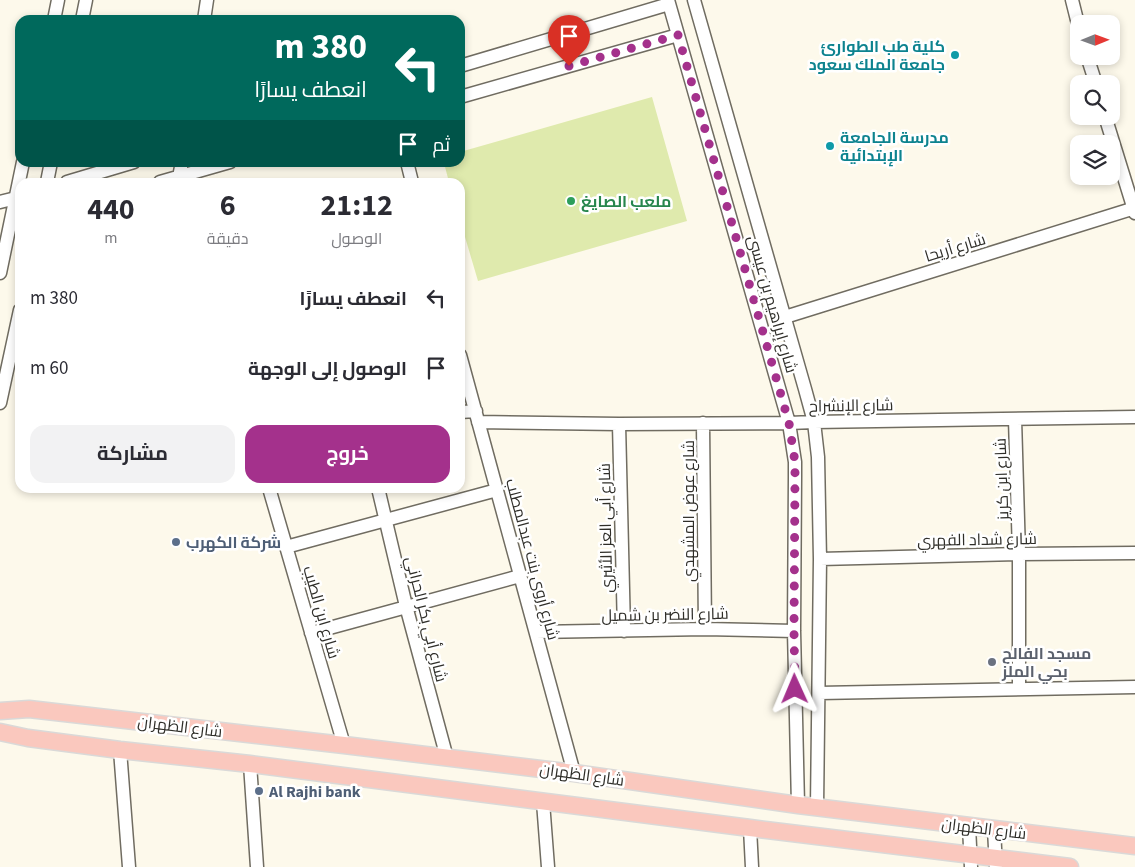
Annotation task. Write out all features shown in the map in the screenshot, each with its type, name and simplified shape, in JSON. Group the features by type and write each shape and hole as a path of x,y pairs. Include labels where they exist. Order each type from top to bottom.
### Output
{"main road":[{"path":"0,701 29,709"},
{"name":"شارع الظهران","path":"29,709 574,773 798,805 1135,846"},
{"path":"0,711 29,709"},
{"path":"0,732 28,738"},
{"name":"شارع الظهران","path":"28,738 250,764 750,828 971,861 1070,867"},
{"path":"0,742 28,738"}],"street":[{"path":"55,15 58,0"},
{"path":"83,15 86,0"},
{"path":"204,15 206,0"},
{"path":"694,0 814,422 818,457 820,559 817,807"},
{"path":"1072,0 1076,15"},
{"path":"465,64 668,2"},
{"name":"شارع إبراهيم بن عيسى","path":"668,2 789,423 795,462 794,631 798,805"},
{"path":"465,96 678,35"},
{"path":"1108,125 1134,210"},
{"path":"80,178 117,167"},
{"path":"186,178 216,167"},
{"path":"0,202 15,198"},
{"path":"0,273 15,208"},
{"name":"شارع أريحا","path":"785,317 1134,210"},
{"path":"0,403 15,333"},
{"name":"شارع أروى بنت عبدالمطلب","path":"465,373 574,773"},
{"name":"شارع الإنشراح","path":"465,413 477,417 619,424 1135,417"},
{"name":"شارع ابن كريز","path":"1015,419 1019,554 1019,689"},
{"name":"شارع عوض المشهدي","path":"703,423 705,629"},
{"name":"شارع أبي العز الأثيري","path":"619,424 624,630"},
{"path":"286,547 497,490"},
{"name":"شارع ابن الطيب","path":"270,493 344,745"},
{"name":"شارع أبي بكر الحراني","path":"379,493 406,606 446,758"},
{"name":"شارع شداد الفهري","path":"820,559 1135,553"},
{"path":"311,632 520,576"},
{"name":"شارع النضر بن شميل","path":"536,632 705,629 794,631"},
{"path":"819,694 1135,687"},
{"path":"120,750 129,867"},
{"path":"250,764 257,867"},
{"path":"543,802 548,867"},
{"path":"969,826 971,861"},
{"path":"750,828 752,867"},
{"path":"994,829 996,863"}],"green space":[{"name":"ملعب الصايغ","path":"652,97 687,221 478,281 465,237 465,178 448,178 445,167 465,167 465,151"}],"place":[{"name":"كلية طب الطوارئ جامعة الملك سعود","path":"955,55"},
{"name":"مدرسة الجامعة الإبتدائية","path":"830,146"},
{"name":"ملعب الصايغ","path":"571,201"},
{"name":"شركة الكهرب","path":"176,542"},
{"name":"مسجد الفالح بحي الملز","path":"992,662"},
{"name":"Al Rajhi bank","path":"259,791"}],"route":[{"path":"569,66 678,35 789,423 795,462 795,689"}]}
